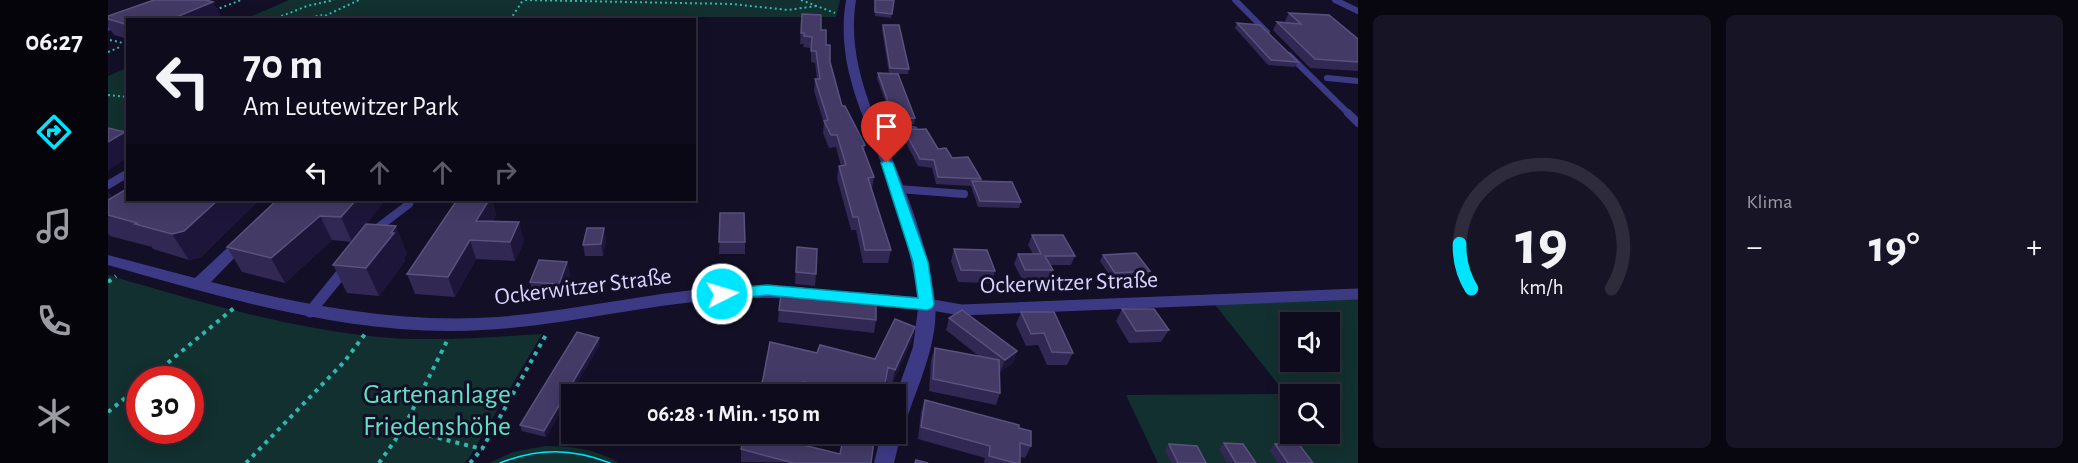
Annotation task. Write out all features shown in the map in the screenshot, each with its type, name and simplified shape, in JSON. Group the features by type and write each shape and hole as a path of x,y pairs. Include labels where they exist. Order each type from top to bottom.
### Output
{"street":[{"path":"851,0 848,18 854,72 865,112 897,189 920,262 927,304 922,347 906,392"},
{"path":"108,28 126,20"},
{"path":"198,285 254,231"},
{"name":"Ockerwitzer Straße","path":"108,260 310,312 375,321 455,325 556,317 665,300 767,290 813,294"},
{"name":"Ockerwitzer Straße","path":"835,296 927,304"},
{"path":"884,463 889,444"}],"lane":[{"path":"1235,0 1275,40"},
{"path":"1335,0 1358,11"},
{"path":"1282,47 1358,123"},
{"path":"1327,78 1358,81"},
{"path":"873,131 926,130"},
{"path":"108,185 126,174"},
{"path":"897,189 964,194"},
{"path":"366,239 409,204"},
{"path":"310,312 351,260"},
{"name":"Ockerwitzer Straße","path":"927,304 961,310 1358,294"}],"path":[{"path":"208,13 241,0"},
{"path":"278,18 334,0"},
{"path":"320,18 359,0"},
{"path":"511,18 524,0 732,4 788,10 816,6"},
{"path":"801,0 848,18"},
{"path":"310,18 329,14"},
{"path":"108,39 126,44"},
{"path":"108,52 120,47"},
{"path":"108,96 126,97"},
{"path":"164,366 247,297"},
{"path":"471,463 482,449 556,317"},
{"path":"246,463 344,362 375,321"},
{"path":"379,463 403,429 455,325"},
{"path":"108,412 126,397"},
{"path":"403,429 482,449"}],"green space":[{"path":"289,0 840,0 836,17 248,18"},
{"path":"126,68 126,138 108,135 108,76"},
{"name":"Gartenanlage Friedenshöhe","path":"108,275 242,312 345,333 420,339 542,334 464,463 108,463"},
{"path":"1358,290 1358,463 1158,463 1126,395 1280,394 1280,444 1340,444 1340,384 1280,384 1280,386 1208,296"},
{"path":"546,446 584,449 602,454 619,463 489,463 513,452"}],"building":[{"path":"154,0 213,2 174,18 126,18 126,24 108,19 108,16"},
{"path":"875,0 894,0 892,14 875,12"},
{"path":"1289,13 1329,15 1358,39 1358,62 1315,59 1277,22 1301,24"},
{"path":"802,14 821,15 821,30 826,30 826,45 830,45 830,62 842,106 845,106 865,145 862,146 874,177 868,178 891,250 865,250 858,217 853,217 839,166 846,165 837,135 831,135 824,121 828,120 815,79 820,79 816,51 811,51 812,37 801,33"},
{"path":"1237,23 1260,25 1298,62 1271,60"},
{"path":"883,25 899,25 909,69 890,68"},
{"path":"878,73 898,74 915,118 897,119 892,113"},
{"path":"108,128 125,132 108,142"},
{"path":"926,129 938,149 946,148 952,158 968,157 981,179 938,177 934,160 920,159 904,130"},
{"path":"972,181 1012,182 1021,202 980,201"},
{"path":"126,189 126,201 217,201 184,231 172,234 108,215 108,200"},
{"path":"276,201 355,201 341,217 320,216 271,258 227,247"},
{"path":"456,201 488,201 476,221 519,222 510,242 470,240 448,277 407,274"},
{"path":"720,213 744,213 745,242 719,242"},
{"path":"366,224 396,226 391,233 394,233 366,268 333,265"},
{"path":"587,228 604,228 601,244 583,245"},
{"path":"1032,235 1063,235 1075,256 1045,256 1053,270 1025,270 1018,254 1041,254"},
{"path":"797,247 817,249 816,274 796,272"},
{"path":"954,249 987,250 995,271 961,270"},
{"path":"1136,253 1150,271 1115,273 1103,255"},
{"path":"539,260 567,262 559,284 530,282"},
{"path":"782,287 876,296 876,320 779,310"},
{"path":"1122,309 1154,309 1169,330 1136,331"},
{"path":"962,310 1017,351 1005,360 949,318"},
{"path":"1021,312 1054,312 1073,353 1052,352 1044,333 1031,334"},
{"path":"895,319 915,327 895,370 888,367 885,384 803,382 802,384 761,384 770,342 817,353 820,345 875,359"},
{"path":"577,332 599,338 572,384 561,384 561,402 544,431 520,425"},
{"path":"935,348 999,360 1000,393 933,379"},
{"path":"925,400 1019,425 1019,428 1031,431 1031,446 1020,443 1020,463 1015,463 989,456 990,446 921,427"},
{"path":"1224,443 1243,444 1256,463 1236,463"},
{"path":"743,444 799,444 840,454 842,444 874,444 871,463 793,463 741,449"},
{"path":"1169,444 1197,446 1206,463 1178,463"},
{"path":"1275,444 1299,444 1313,463 1288,463"}],"tram line":[{"path":"500,463 541,452 569,452 610,463"}],"route":[{"path":"722,294 767,290 927,304 920,262 895,179 887,163"}]}
